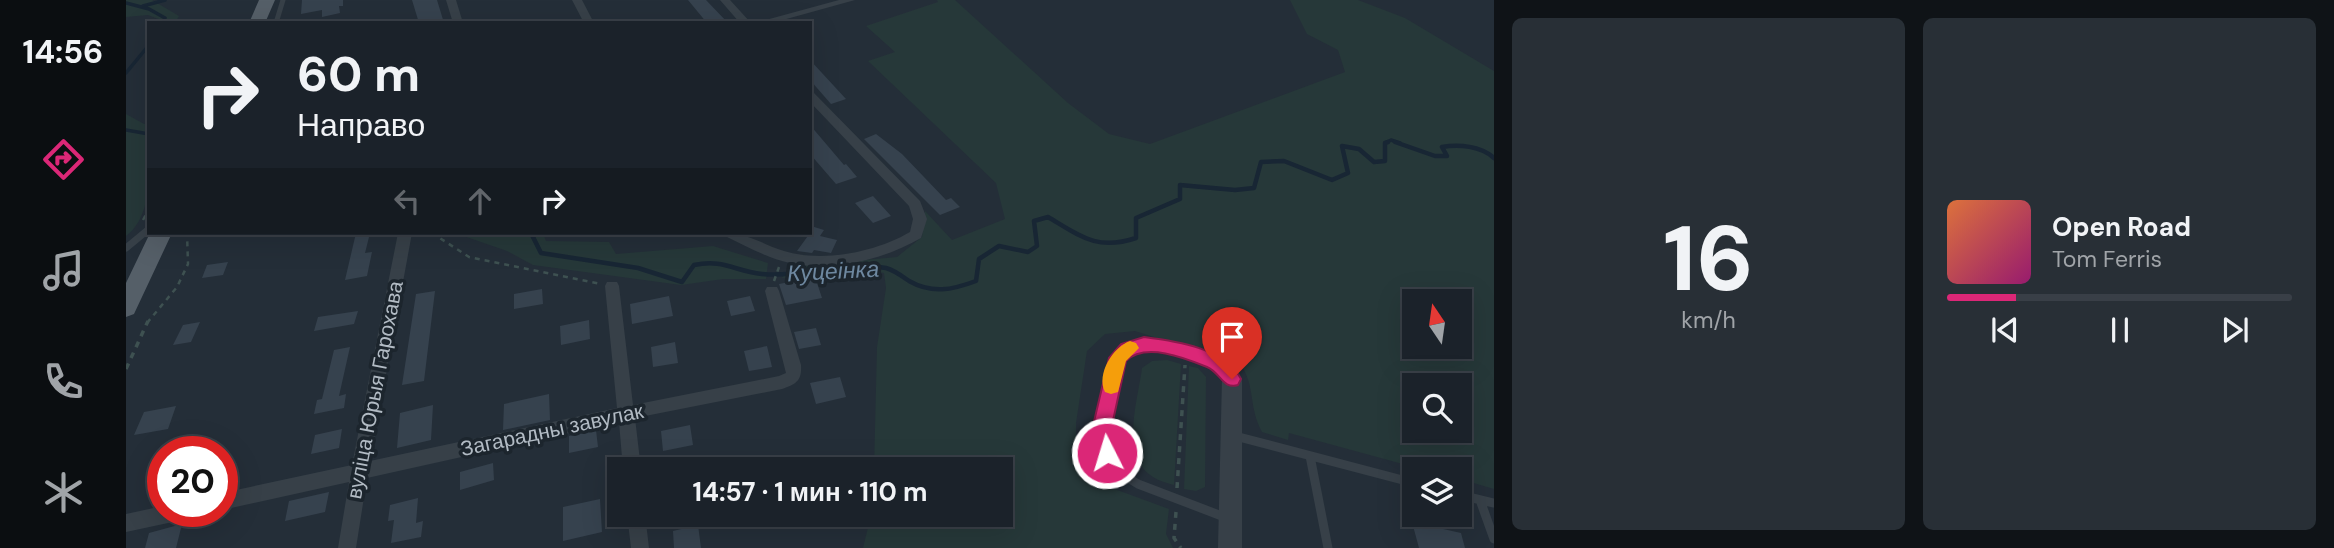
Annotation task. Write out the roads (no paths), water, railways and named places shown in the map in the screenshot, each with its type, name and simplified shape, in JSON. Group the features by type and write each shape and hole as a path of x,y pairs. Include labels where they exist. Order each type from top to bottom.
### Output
{"main road":[{"path":"258,21 267,0"},
{"path":"126,308 160,235"}],"street":[{"path":"451,0 457,21"},
{"path":"577,0 588,21"},
{"path":"725,0 744,21"},
{"path":"768,21 850,0"},
{"path":"735,235 782,256 802,260 875,252 901,246 916,235 920,219 915,204 812,97"},
{"name":"вуліца Юрыя Гарохава","path":"347,548 405,235"},
{"name":"Загарадны завулак","path":"238,499 626,413 782,382 794,376 773,285"},
{"path":"612,286 631,457"},
{"path":"1230,548 1232,379"},
{"path":"126,523 147,518"},
{"path":"638,527 640,548"}],"lane":[{"path":"277,21 283,0"},
{"path":"126,247 147,231"},
{"path":"1231,519 1138,484 1120,473 1107,453 1102,430 1118,358 1127,349 1144,344 1185,353 1222,366 1232,379"},
{"path":"1231,435 1402,480"},
{"path":"1310,456 1328,548"},
{"path":"1472,498 1494,503"},
{"path":"1480,500 1494,539"}],"waterway":[{"path":"143,6 165,0"},
{"name":"Куцеінка","path":"126,3 149,9 165,18 164,21"},
{"name":"Куцеінка","path":"126,73 147,47"},
{"name":"Куцеінка","path":"126,130 147,134"},
{"name":"Куцеінка","path":"1385,143 1391,140 1400,143"},
{"name":"Куцеінка","path":"1395,142 1435,156 1447,156 1442,147 1462,146 1476,148 1494,158"},
{"name":"Куцеінка","path":"532,235 541,253 638,268 682,282 694,265 713,263 752,273 777,275 871,266 889,269 926,288 950,288 976,281 979,259 999,246 1028,252 1037,246 1034,221 1048,217 1089,239 1122,242 1136,238 1136,218 1180,199 1180,185 1235,190 1254,188 1261,162 1284,161 1332,180 1348,173 1342,146 1359,149 1374,162 1385,161 1385,143"}]}
